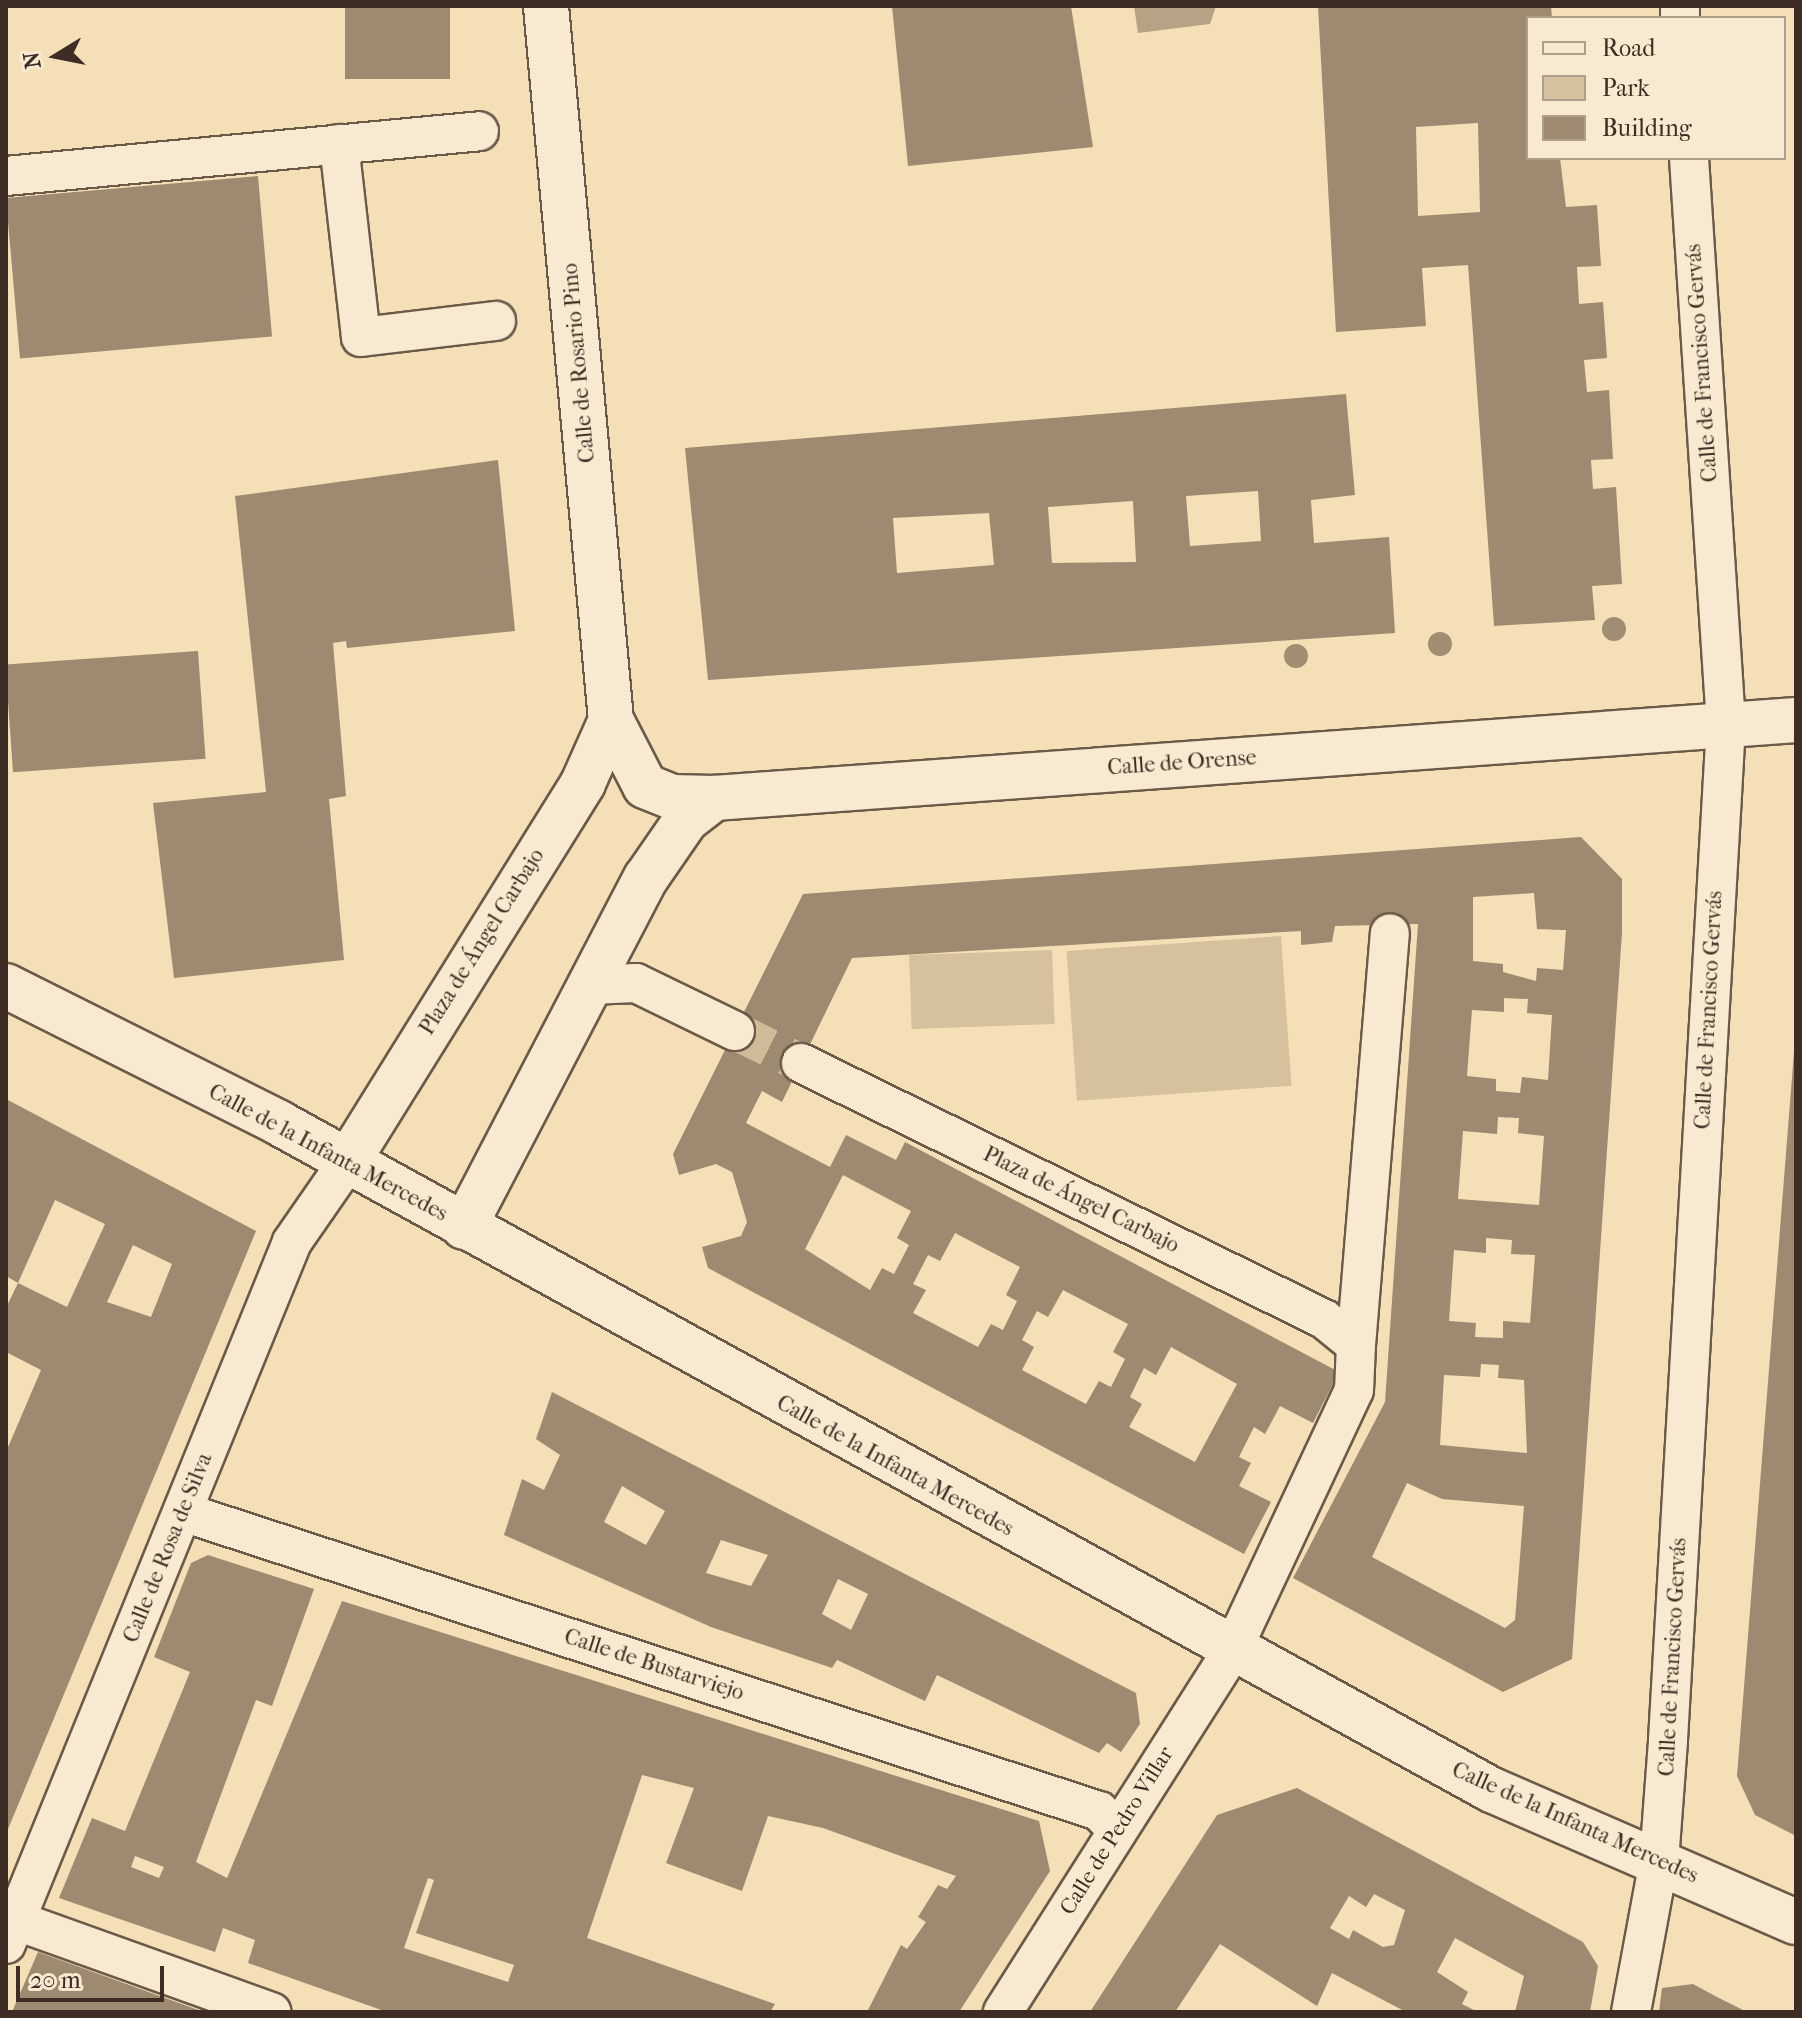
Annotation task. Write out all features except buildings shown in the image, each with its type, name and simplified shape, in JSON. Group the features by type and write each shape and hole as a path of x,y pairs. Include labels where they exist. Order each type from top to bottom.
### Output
{"street":[{"name":"Calle de Rosario Pino","path":"546,6 611,720"},
{"path":"6,176 479,131"},
{"path":"339,144 361,337 496,321"},
{"name":"Calle de Francisco Gervás","path":"1631,2012 1659,1861 1726,724 1689,160"},
{"name":"Calle de Orense","path":"611,720 645,786 672,797 714,798 1796,720"},
{"name":"Plaza de Ángel Carbajo","path":"348,1161 583,783 611,720"},
{"path":"464,1227 668,842 714,798"},
{"path":"1232,1651 1354,1390 1390,933"},
{"path":"590,985 636,983 735,1031"},
{"name":"Calle de la Infanta Mercedes","path":"6,986 348,1161 1232,1651 1492,1790 1796,1922"},
{"name":"Plaza de Ángel Carbajo","path":"801,1063 1324,1319 1356,1345"},
{"name":"Calle de Rosa de Silva","path":"9,1927 292,1242 348,1161"},
{"name":"Calle de Bustarviejo","path":"183,1512 1099,1811 1117,1830"},
{"name":"Calle de Pedro Villar","path":"1003,2012 1232,1651"},
{"path":"9,1927 272,2012"}],"green space":[{"path":"1281,936 1291,1086 1077,1101 1067,951"},
{"path":"1052,950 1055,1024 912,1029 909,955"}],"shaded area":[{"path":"1134,6 1216,6 1210,24 1138,33"}],"tunnel":[{"path":"735,1031 801,1063"}]}
